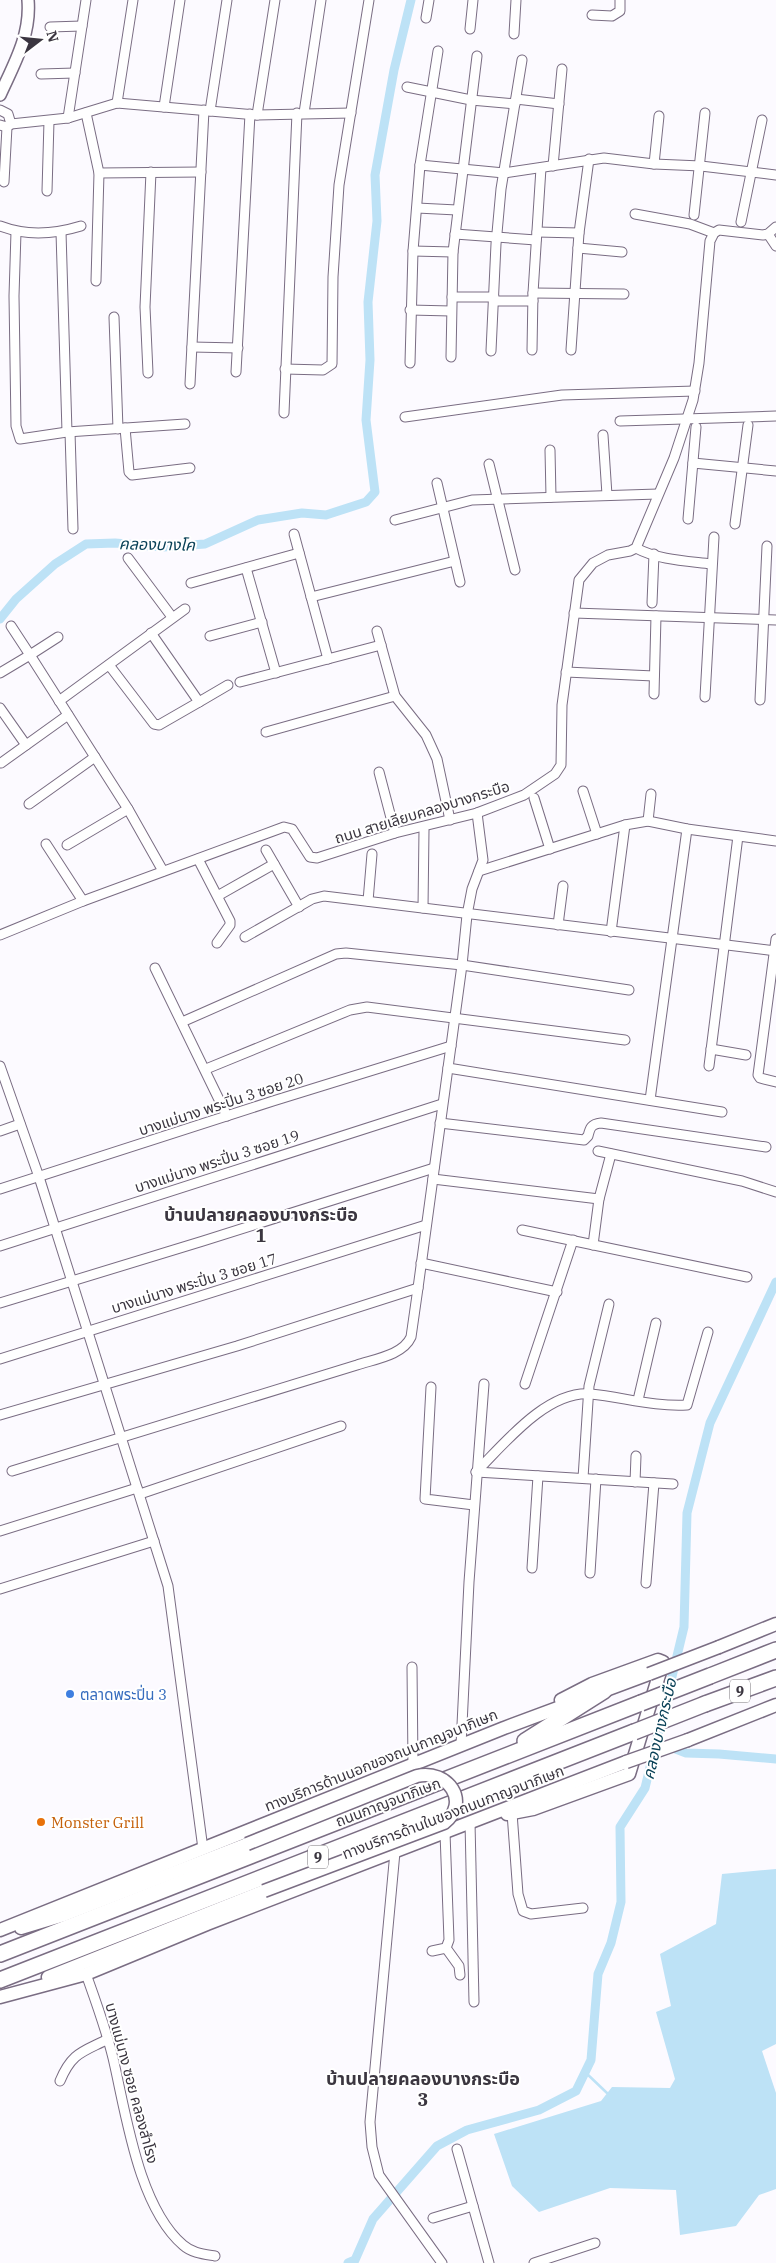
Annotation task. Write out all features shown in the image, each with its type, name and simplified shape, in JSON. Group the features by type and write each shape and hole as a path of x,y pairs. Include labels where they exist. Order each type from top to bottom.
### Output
{"highway":[{"name":"ถนนกาญจนาภิเษก","path":"0,1954 776,1650"},
{"name":"ถนนกาญจนาภิเษก","path":"0,1980 705,1704 776,1678"},
{"path":"496,1760 604,1691"}],"main road":[{"name":"ทางบริการด้านนอกของถนนกาญจนาภิเษก","path":"0,1930 461,1745 776,1624"},
{"path":"487,1816 533,1809 629,1774 663,1662 658,1660 587,1686 538,1715"},
{"name":"ทางบริการด้านในของถนนกาญจนาภิเษก","path":"2,1996 86,1974 470,1822 776,1706"},
{"path":"0,1935 64,1915 417,1776 433,1775 443,1779 448,1783 454,1794 454,1812 444,1823 264,1891 2,1996"}],"street":[{"path":"0,95 22,47 27,29 28,0"},
{"path":"68,118 86,0"},
{"path":"117,103 133,0"},
{"path":"164,107 180,0"},
{"path":"190,384 201,172 207,111 227,0"},
{"path":"236,372 254,114 275,0"},
{"path":"284,413 301,113 321,0"},
{"path":"285,369 324,370 332,364 333,277 339,185 369,0"},
{"path":"426,18 429,0"},
{"path":"470,29 474,0"},
{"path":"514,34 516,0"},
{"path":"592,15 612,16 620,10 620,0"},
{"path":"50,27 82,26"},
{"path":"410,362 410,310 420,165 438,51"},
{"path":"451,357 453,252 477,56"},
{"path":"492,351 496,238 522,60"},
{"path":"553,166 562,69"},
{"path":"41,74 75,73"},
{"path":"407,87 471,100 559,104"},
{"path":"6,125 68,118 117,103 254,114 351,113"},
{"path":"0,110 8,114 4,182"},
{"path":"86,112 99,172 96,281"},
{"path":"694,215 701,166 705,113"},
{"path":"654,164 660,116"},
{"path":"741,222 762,120"},
{"path":"48,191 50,121"},
{"path":"420,165 504,173 604,158 654,164 701,166 776,175"},
{"path":"571,350 579,233 589,159"},
{"path":"532,350 536,236 541,168"},
{"path":"99,172 201,172"},
{"path":"148,373 144,307 150,172"},
{"path":"417,208 458,210"},
{"path":"635,214 690,224 714,234"},
{"path":"0,226 16,232 61,232 81,226"},
{"path":"711,564 654,554 636,548 689,419 699,364 708,250 714,234 722,230 768,234 776,228"},
{"path":"16,232 14,296 17,434 20,439 68,432 185,424"},
{"path":"61,232 73,529"},
{"path":"455,234 496,238 579,233"},
{"path":"768,234 776,246"},
{"path":"578,248 622,252"},
{"path":"413,251 453,252"},
{"path":"452,298 494,299 574,293 624,294"},
{"path":"410,310 451,311"},
{"path":"114,317 121,429 129,472 132,475 190,468"},
{"path":"192,346 238,348"},
{"path":"405,417 562,395 695,391"},
{"path":"620,421 776,416"},
{"path":"736,524 748,425"},
{"path":"688,519 696,427"},
{"path":"603,435 606,496"},
{"path":"550,450 551,497"},
{"path":"693,463 776,472"},
{"path":"489,464 515,570"},
{"path":"437,483 460,582"},
{"path":"394,520 472,500 658,494"},
{"path":"294,534 328,659"},
{"path":"706,697 711,564 714,537"},
{"path":"760,700 767,546"},
{"name":"ถนน สายเลียบคลองบางกระบือ","path":"0,935 83,901 284,827 292,829 313,859 395,833 477,813 524,795 559,770 561,765 562,705 579,580 593,563 608,555 636,548"},
{"path":"191,583 299,553"},
{"path":"652,603 654,554"},
{"path":"128,558 172,618"},
{"path":"311,597 455,561"},
{"path":"246,568 276,672"},
{"path":"59,701 185,609"},
{"path":"574,613 776,620"},
{"path":"654,694 656,616"},
{"path":"210,636 262,622"},
{"path":"11,626 128,808 163,871"},
{"path":"378,631 395,696 426,735 437,759 450,820"},
{"path":"151,633 199,702"},
{"path":"0,672 58,638"},
{"path":"240,682 381,645"},
{"path":"108,665 154,724 159,725 228,685"},
{"path":"566,672 654,676"},
{"path":"266,732 395,696"},
{"path":"0,708 26,745"},
{"path":"1,763 68,715"},
{"path":"29,804 95,757"},
{"path":"379,772 395,833"},
{"path":"583,791 597,834"},
{"path":"648,821 651,794"},
{"path":"534,798 550,849"},
{"path":"67,846 128,808"},
{"path":"12,1471 399,1351 408,1344 411,1337 433,1179 467,915 472,889 483,860 477,813"},
{"path":"479,871 625,825 648,821 688,829 776,841"},
{"path":"611,932 625,825"},
{"path":"650,1100 688,829"},
{"path":"423,908 424,830"},
{"path":"709,1066 738,836"},
{"path":"46,844 83,901"},
{"path":"266,850 299,907"},
{"path":"368,901 372,854"},
{"path":"198,859 230,921 230,925 217,943"},
{"path":"221,894 274,864"},
{"path":"558,925 563,886"},
{"path":"245,937 317,897 368,901 467,915 775,951"},
{"path":"776,940 758,1075 760,1078 776,1082"},
{"path":"182,1022 336,954 346,953 462,965 629,990"},
{"path":"155,968 206,1069 227,1116"},
{"path":"206,1069 358,1008 367,1007 454,1016 625,1040"},
{"name":"บางแม่นาง พระปิ่น 3 ซอย 20","path":"0,1189 451,1046"},
{"path":"711,1049 746,1055"},
{"path":"448,1068 722,1112"},
{"path":"1,1072 39,1177 170,1596 203,1849"},
{"name":"บางแม่นาง พระปิ่น 3 ซอย 19","path":"0,1246 442,1104"},
{"path":"440,1123 584,1140 588,1136 590,1127 601,1123 766,1147"},
{"path":"0,1131 20,1124"},
{"path":"598,1151 742,1181 776,1192"},
{"path":"593,1245 599,1199 611,1154"},
{"path":"0,1302 204,1241 434,1168"},
{"path":"433,1179 599,1199"},
{"name":"บางแม่นาง พระปิ่น 3 ซอย 17","path":"0,1360 88,1330 426,1224"},
{"path":"522,1230 747,1277"},
{"path":"525,1384 573,1240"},
{"path":"421,1263 557,1292"},
{"path":"0,1415 237,1346 418,1288"},
{"path":"583,1478 589,1386 608,1304"},
{"path":"638,1400 656,1323"},
{"path":"476,1472 536,1414 568,1396 589,1394 687,1405 708,1332"},
{"path":"461,1745 476,1472 484,1384"},
{"path":"431,1387 425,1499 474,1505"},
{"path":"0,1531 138,1491 341,1426"},
{"path":"635,1482 636,1456"},
{"path":"476,1472 673,1484"},
{"path":"532,1568 538,1476"},
{"path":"590,1573 596,1479"},
{"path":"646,1583 654,1483"},
{"path":"0,1589 154,1541"},
{"path":"412,1667 413,1765"},
{"path":"512,1813 518,1894 523,1911 531,1914 583,1908"},
{"path":"470,1822 474,2002"},
{"path":"445,1832 449,1932 446,1948 459,1966 460,1975"},
{"path":"396,1852 370,2122 372,2147 379,2176 416,2228 434,2248 442,2263"},
{"path":"432,1951 446,1948"},
{"name":"บางแม่นาง ซอย คลองสำโรง","path":"86,1974 108,2039 133,2150 156,2207 168,2228 183,2245 201,2254 215,2256"},
{"path":"60,2081 66,2066 73,2058 108,2039"},
{"path":"457,2149 489,2263"},
{"path":"433,2218 473,2206"},
{"path":"534,2263 595,2243"},
{"path":"434,2248 434,2263"}],"water":[{"path":"776,1869 776,2044 762,2051 776,2093 776,2189 759,2195 736,2226 680,2235 676,2190 610,2188 539,2212 512,2186 494,2134 601,2101 612,2087 670,2088 675,2079 656,2012 671,2006 660,1954 716,1924 722,1874"}],"waterway":[{"name":"คลองบางโค","path":"0,619 16,599 55,564 86,544 115,543 163,547 205,544 258,520 302,513 326,515 366,502 375,492 366,420 370,360 368,302 377,221 375,175 394,70 411,0"},
{"name":"คลองบางกระบือ","path":"348,2263 355,2260 373,2219 437,2146 467,2130 539,2110 576,2091 591,2060 598,1974 611,1943 621,1902 620,1827 645,1788 684,1627 687,1513 710,1423 776,1282"},
{"path":"668,1746 686,1753 776,1759"},
{"path":"585,2072 607,2093"}],"place":[{"name":"ตลาดพระปิ่น 3","path":"70,1694"},
{"name":"Monster Grill","path":"41,1822"}],"district":[{"name":"บ้านปลายคลองบางกระบือ 1","path":"261,1224"},
{"name":"บ้านปลายคลองบางกระบือ 3","path":"423,2088"}]}
